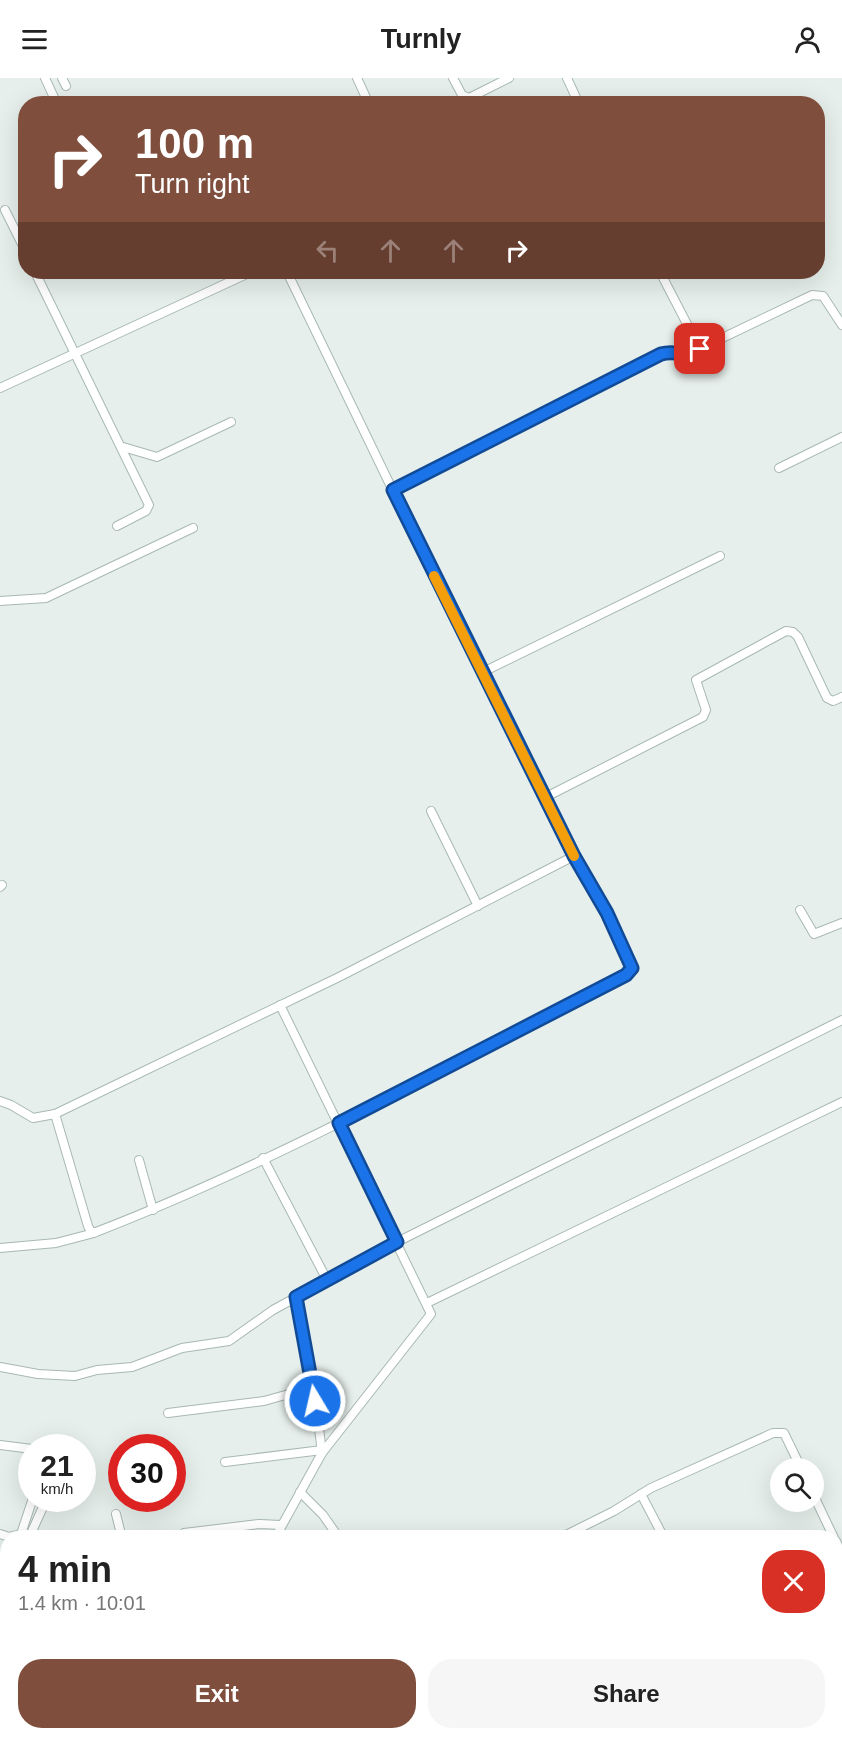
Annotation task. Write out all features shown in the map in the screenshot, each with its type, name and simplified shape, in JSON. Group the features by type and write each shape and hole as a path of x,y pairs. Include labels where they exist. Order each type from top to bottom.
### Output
{"street":[{"path":"45,78 53,96"},
{"path":"357,78 365,96"},
{"path":"453,78 463,96"},
{"path":"478,96 509,78"},
{"path":"567,78 575,96"},
{"path":"5,210 18,236"},
{"path":"38,279 123,447 149,506 146,511 117,526"},
{"path":"0,388 236,279"},
{"path":"0,1248 56,1243 94,1233 153,1210 339,1123 630,972 631,964 607,913 574,856 289,279"},
{"path":"664,279 700,349"},
{"path":"393,490 661,354 668,352 686,355 817,294 823,296 842,325"},
{"path":"123,447 157,457 231,422"},
{"path":"778,468 842,437"},
{"path":"0,601 46,598 193,528"},
{"path":"483,672 720,556"},
{"path":"546,797 703,717 706,710 696,680 786,632 793,632 798,637 827,698 833,701 842,697"},
{"path":"431,811 478,906"},
{"path":"0,1101 33,1118 55,1114 280,1005 574,856"},
{"path":"800,910 814,934 842,923"},
{"path":"279,1530 322,1452 430,1315 397,1242 280,1005"},
{"path":"0,1367 68,1376 97,1370 132,1367 182,1348 229,1341 296,1297 397,1242 842,1020"},
{"path":"427,1304 842,1102"},
{"path":"55,1114 88,1226 94,1233"},
{"path":"263,1158 327,1280"},
{"path":"139,1160 153,1210"},
{"path":"296,1297 314,1387 322,1452"},
{"path":"168,1413 264,1401 314,1387"},
{"path":"575,1530 641,1494 778,1431 785,1435 796,1458"},
{"path":"0,1445 18,1447"},
{"path":"225,1462 322,1452"},
{"path":"300,1492 323,1515 333,1530"},
{"path":"641,1494 660,1530"},
{"path":"22,1530 28,1512"},
{"path":"33,1530 41,1512"},
{"path":"822,1512 831,1530"},
{"path":"116,1514 120,1530"},
{"path":"209,1530 259,1524 281,1525"}],"slow traffic":[{"path":"434,576 516,735 574,856"}],"route":[{"path":"315,1401 296,1297 397,1242 339,1123 626,975 632,968 607,913 574,856 393,490 661,354 672,352 686,355 700,349"}]}
